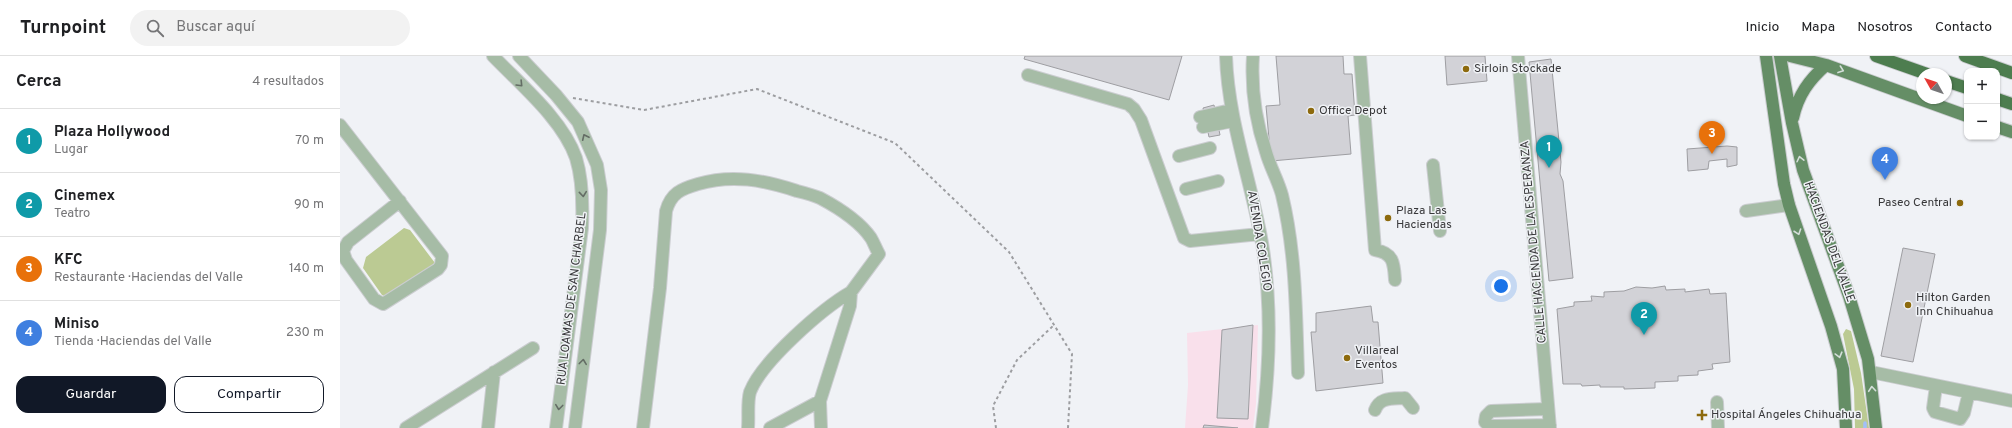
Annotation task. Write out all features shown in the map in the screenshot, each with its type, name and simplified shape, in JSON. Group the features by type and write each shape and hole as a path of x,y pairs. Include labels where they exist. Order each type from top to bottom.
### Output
{"highway":[{"path":"1876,56 1916,70"},
{"path":"1965,56 2012,73"},
{"path":"1952,83 1964,87"},
{"path":"2000,100 2012,104"}],"main road":[{"name":"HACIENDAS DEL VALLE","path":"1766,56 1784,184 1789,205 1831,326 1843,369 1846,428"},
{"name":"HACIENDAS DEL VALLE","path":"1780,56 1792,123 1803,170 1849,296 1871,372 1876,428"},
{"path":"1790,56 1819,61 1964,115"},
{"path":"1792,123 1797,102 1819,61"},
{"path":"1773,104 1788,101"},
{"path":"2000,128 2012,132"}],"street":[{"name":"RUA LOAMAS DE SAN CHARBEL","path":"493,56 559,127 576,158 581,181 583,202 582,228 556,428"},
{"name":"RUA LOAMAS DE SAN CHARBEL","path":"519,56 556,95 578,122 597,165 601,190 600,230 575,428"},
{"name":"AVENIDA COLEGIO","path":"1226,56 1226,77 1232,115 1249,180 1260,234 1268,287 1269,339 1262,428"},
{"path":"1253,56 1254,89 1258,118 1266,152 1282,194 1288,227 1295,286 1298,373"},
{"path":"1360,56 1375,250 1384,252 1392,260 1395,280"},
{"name":"CALLE HACIENDA DE LA ESPERANZA","path":"1518,56 1550,427"},
{"path":"1028,75 1128,104 1134,109 1141,120 1182,236 1186,240 1190,241 1260,234"},
{"path":"1202,122 1232,115"},
{"path":"340,125 400,201 442,256 442,265 434,272 383,304 374,300 346,260 343,251 348,242 400,201"},
{"path":"1179,156 1210,148"},
{"path":"1434,165 1440,231"},
{"path":"643,428 660,288 668,201 676,192 682,189 715,179 740,178 785,187 820,198 855,222 870,238 879,254 851,292 836,301 798,335 782,350 758,377 750,393 748,428"},
{"path":"1186,189 1218,181"},
{"path":"1746,211 1789,205"},
{"path":"821,428 820,401 850,306 851,292"},
{"path":"406,428 533,348"},
{"path":"488,428 494,372"},
{"path":"1871,372 2012,400"},
{"path":"1936,386 1933,408 1935,412 1960,419 1964,413 1969,392"},
{"path":"1375,410 1377,404 1382,400 1405,398 1413,408"},
{"path":"770,428 820,401"},
{"path":"1717,402 1718,428"},
{"path":"1548,409 1491,411 1486,416 1485,422 1489,426 1550,427"},
{"path":"1511,410 1511,426"}],"path":[{"path":"556,95 644,110 757,89 895,143 1009,252 1072,354 1068,428"},
{"path":"996,428 993,406 1017,360 1054,325"}],"shaded area":[{"path":"1258,325 1256,404 1253,428 1185,428 1188,385 1187,333"}],"green space":[{"path":"404,228 410,230 435,263 433,271 390,298 382,295 363,268 366,257"},
{"path":"1846,329 1851,331 1861,373 1869,428 1855,428 1854,389 1843,334"}],"building":[{"path":"1025,56 1182,56 1169,100 1024,59"},
{"name":"Office Depot","path":"1276,56 1343,56 1344,74 1352,74 1355,115 1348,116 1351,154 1271,161 1266,106 1280,105"},
{"name":"Sirloin Stockade","path":"1445,56 1485,56 1487,81 1447,85"},
{"path":"1551,59 1561,162 1560,174 1563,181 1573,278 1549,281 1529,62"},
{"path":"1214,105 1220,135 1209,137 1203,108"},
{"path":"1727,146 1737,147 1737,165 1727,167 1727,159 1709,161 1708,169 1688,171 1687,149"},
{"name":"Hilton Garden Inn Chihuahua","path":"1903,248 1935,254 1913,362 1881,356"},
{"path":"1665,286 1666,290 1685,289 1685,292 1709,289 1710,294 1726,293 1730,362 1712,364 1713,369 1698,371 1698,375 1678,376 1678,381 1655,382 1655,388 1624,389 1624,387 1600,387 1600,385 1582,386 1581,384 1563,384 1557,309 1574,306 1574,302 1592,301 1591,296 1604,297 1604,292 1624,291 1636,287 1652,288"},
{"name":"Villareal Eventos","path":"1371,306 1373,322 1378,322 1383,383 1316,391 1311,332 1316,332 1316,313"},
{"path":"1253,325 1248,419 1217,418 1222,330"},
{"path":"1204,425 1238,428 1203,428"}],"waterway":[{"path":"1865,423 1865,428"}],"place":[{"name":"Sirloin Stockade","path":"1466,69"},
{"name":"Office Depot","path":"1311,111"},
{"name":"KFC","path":"1712,154"},
{"name":"Plaza Hollywood","path":"1549,168"},
{"name":"Miniso","path":"1885,180"},
{"name":"Paseo Central","path":"1960,203"},
{"name":"Plaza Las Haciendas","path":"1388,218"},
{"name":"Hilton Garden Inn Chihuahua","path":"1908,305"},
{"name":"Cinemex","path":"1644,335"},
{"name":"Villareal Eventos","path":"1347,358"},
{"name":"Hospital Ángeles Chihuahua","path":"1702,415"}]}
